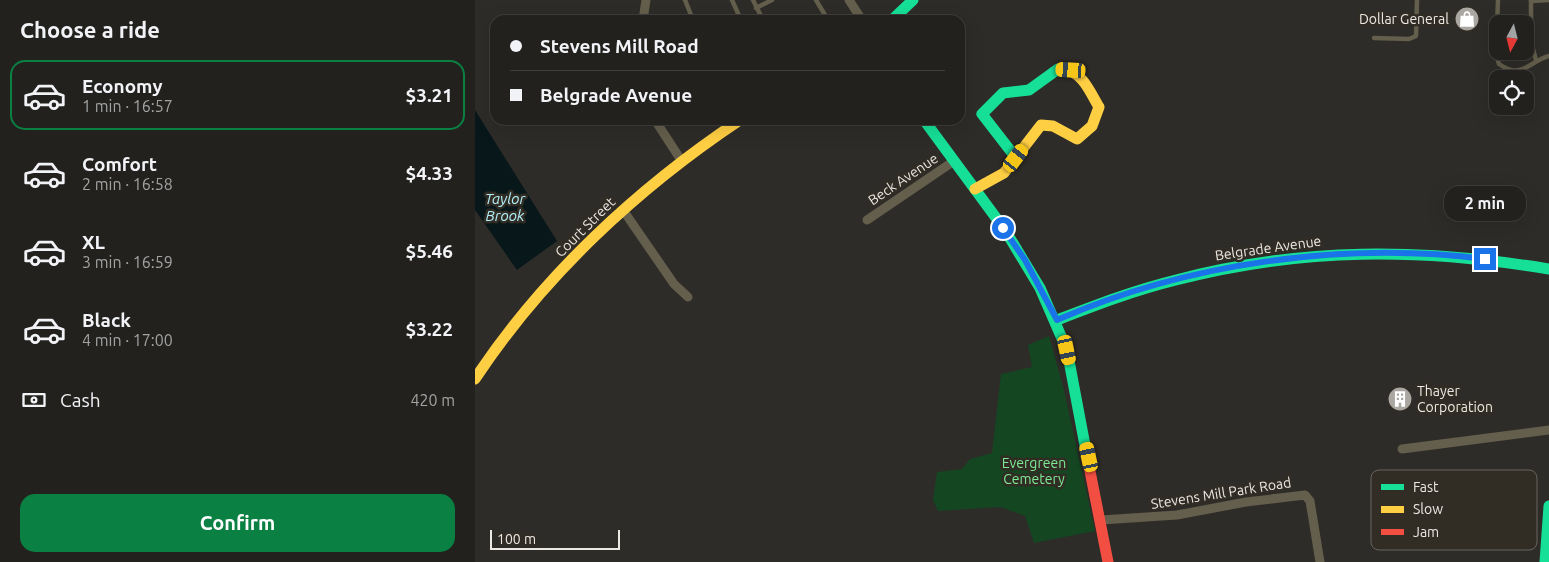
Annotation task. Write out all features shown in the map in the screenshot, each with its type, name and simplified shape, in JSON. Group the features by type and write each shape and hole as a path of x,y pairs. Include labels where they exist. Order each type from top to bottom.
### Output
{"street":[{"path":"644,15 645,0"},
{"path":"849,0 859,15"},
{"path":"897,15 913,0"},
{"path":"975,190 1004,173 1016,158 1041,125 1053,126 1077,140 1089,133 1097,118 1099,107 1083,81 1071,70 1058,69 1029,90 1003,93 982,114 1016,158"},
{"path":"658,125 681,160"},
{"name":"Court Street","path":"475,379 519,318 623,210 681,160 732,125"},
{"path":"929,125 1025,260 1057,320 1067,350 1108,562"},
{"name":"Beck Avenue","path":"867,220 954,161"},
{"path":"623,210 674,284 688,297"},
{"name":"Belgrade Avenue","path":"1057,320 1149,287 1202,273 1296,258 1365,252 1419,252 1549,269"},
{"path":"1402,449 1549,430"},
{"name":"Stevens Mill Park Road","path":"1101,520 1177,516 1246,502 1305,495 1310,500 1320,562"},
{"path":"1545,562 1549,506"}],"lane":[{"path":"685,0 691,15"},
{"path":"732,0 739,15"},
{"path":"753,0 760,15"},
{"path":"756,8 772,0"},
{"path":"816,0 825,15"},
{"path":"1374,38 1409,39 1416,36 1417,0"},
{"path":"1498,0 1496,54 1499,64 1508,70 1521,71 1531,66 1536,60 1549,56"},
{"path":"1536,60 1531,42 1531,0 1549,0"}],"green space":[{"name":"Evergreen Cemetery","path":"1049,336 1064,390 1095,531 1034,543 1025,516 1000,507 938,511 933,500 937,472 962,469 970,459 992,453 1001,374 1032,367 1028,345"}],"water":[{"name":"Taylor Brook","path":"475,110 557,241 517,270 475,210"}],"traffic: fast":[{"path":"897,15 913,0"},
{"path":"1016,158 982,114 1003,93 1029,90 1058,69 1065,70"},
{"path":"928,125 1005,230 1040,288 1067,350 1087,456"},
{"path":"1057,320 1101,303 1176,280 1269,261 1316,256 1362,254 1454,257 1549,269"},
{"path":"1545,562 1549,506"}],"traffic: slow":[{"path":"975,189 1004,173 1041,125 1053,126 1077,139 1092,126 1099,107 1081,79 1071,71 1065,70"},
{"path":"475,379 531,305 595,236 665,175 733,125"}],"traffic: jam":[{"path":"1087,456 1108,562"}],"place":[{"name":"Dollar General","path":"1467,19"},
{"name":"Thayer Corporation","path":"1400,399"}],"route":[{"path":"1003,228 1025,260 1057,320 1149,287 1202,273 1296,258 1365,252 1419,252 1485,259"}]}
